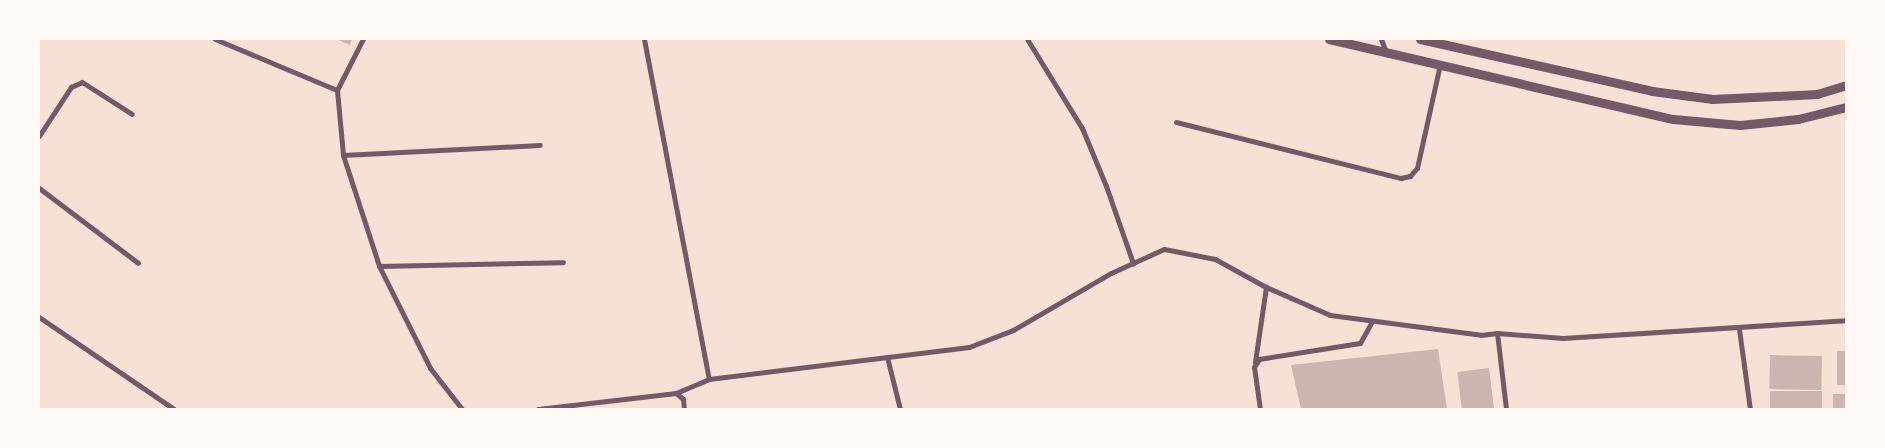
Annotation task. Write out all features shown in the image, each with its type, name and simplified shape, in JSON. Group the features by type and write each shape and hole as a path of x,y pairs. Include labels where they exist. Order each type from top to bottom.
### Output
{"street":[{"path":"215,39 229,41 336,90"},
{"path":"363,39 336,90 343,155 379,266 430,368 462,409"},
{"path":"644,39 709,379"},
{"path":"1027,39 1082,128 1106,186 1133,263"},
{"path":"1329,39 1673,119 1740,125 1798,119 1846,107"},
{"path":"1381,39 1386,52"},
{"path":"1420,39 1652,91 1712,99 1817,94 1846,85"},
{"path":"1176,122 1401,178 1410,176 1416,168 1440,64"},
{"path":"39,136 70,87 82,82 132,114"},
{"path":"343,155 540,145"},
{"path":"39,188 138,263"},
{"path":"538,409 676,393 709,379 969,347 1013,330 1133,263 1164,249 1215,259 1266,287 1330,315 1481,335 1497,333 1563,338 1739,329 1846,320"},
{"path":"379,266 563,262"},
{"path":"1260,409 1254,362 1266,287"},
{"path":"39,317 174,409"},
{"path":"1254,362 1259,358 1360,343 1372,321"},
{"path":"1739,329 1750,409"},
{"path":"1497,333 1506,409"},
{"path":"887,357 900,409"},
{"path":"676,393 683,399 684,409"}],"building":[{"path":"336,39 352,39 350,45"},
{"path":"1438,349 1447,409 1301,409 1291,365"},
{"path":"1837,351 1846,351 1846,385 1837,385"},
{"path":"1770,355 1822,356 1821,390 1769,389"},
{"path":"1489,368 1494,409 1462,409 1457,372"},
{"path":"1770,391 1822,391 1822,409 1770,409"},
{"path":"1833,394 1846,394 1846,409 1833,409"}]}
